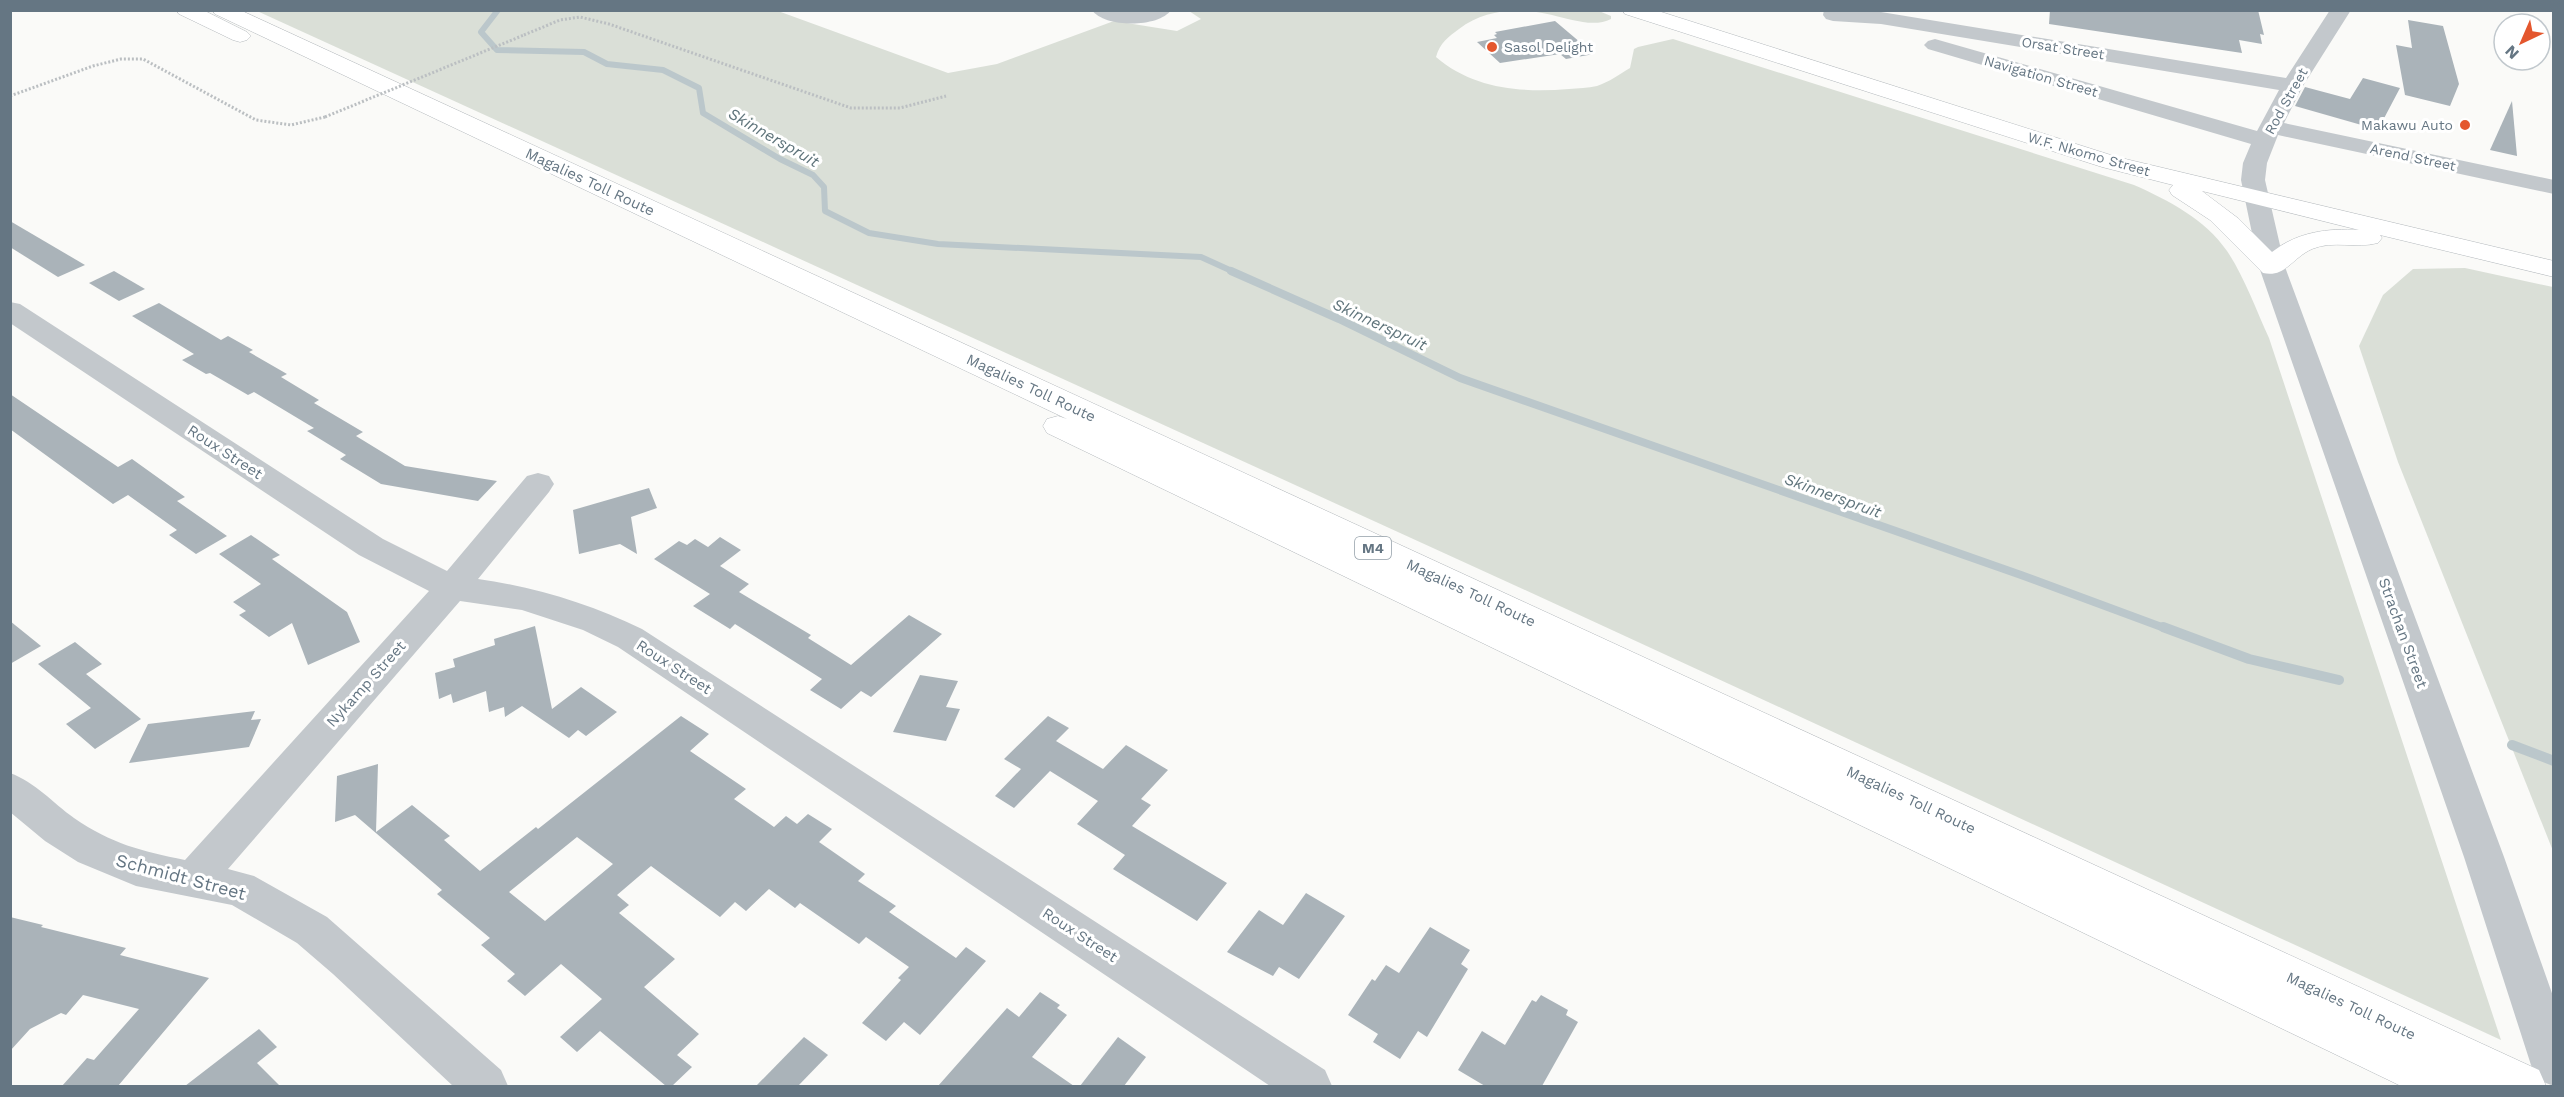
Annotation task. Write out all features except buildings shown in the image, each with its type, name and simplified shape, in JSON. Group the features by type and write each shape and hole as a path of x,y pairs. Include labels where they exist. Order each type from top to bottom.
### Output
{"main road":[{"name":"Magalies Toll Route","path":"186,10 2449,1086"},
{"name":"Magalies Toll Route","path":"222,10 2523,1086"},
{"name":"W.F. Nkomo Street","path":"1632,10 2035,139 2134,168 2553,248"},
{"name":"W.F. Nkomo Street","path":"1678,10 2255,190 2553,271"},
{"path":"2134,168 2167,182 2215,210 2272,267 2286,252 2296,246 2325,238 2347,237 2370,238 2553,271"}],"street":[{"path":"1102,10 1117,16 1130,17 1143,16 1161,10"},
{"name":"Rod Street","path":"2255,190 2255,163 2268,134 2292,86 2341,10"},
{"name":"Orsat Street","path":"1828,12 1881,18 2292,86"},
{"name":"Navigation Street","path":"1828,12 2268,134"},
{"name":"Arend Street","path":"2268,134 2553,187"},
{"name":"Strachan Street","path":"2255,190 2272,267 2484,857 2553,1065"},
{"name":"Roux Street","path":"10,310 370,547 452,588 523,598 595,621 630,638 1309,1086"},
{"name":"Nykamp Street","path":"192,881 452,588 538,484"},
{"name":"Schmidt Street","path":"12,793 59,830 92,850 136,868 240,889 312,930 348,960 485,1086"}],"path":[{"path":"10,96 93,66 121,59 143,59 256,120 276,126 300,126 560,20 580,17 609,24 851,108 883,110 920,107 946,96"}],"shaded area":[{"path":"257,11 778,11 948,73 997,64 1114,21 1177,31 1201,19 1189,11 1510,11 1480,17 1469,22 1445,41 1436,57 1450,68 1482,82 1516,89 1569,89 1594,87 1606,82 1630,68 1634,49 1673,39 2134,185 2173,204 2208,229 2227,251 2250,293 2269,338 2501,1040 1549,601"},
{"path":"1527,11 1599,11 1611,16 1611,19 1590,23"},
{"path":"2465,268 2553,287 2553,851 2398,462 2359,346 2383,295 2413,269"}],"waterway":[{"name":"Skinnerspruit","path":"498,10 481,32 497,50 584,52 607,64 663,70 699,88 703,113 780,159 813,175 824,187 825,211 869,233 938,244 1201,257 1234,272"},
{"name":"Skinnerspruit","path":"1231,271 1339,319 1460,378 2021,575 2167,629"},
{"name":"Skinnerspruit","path":"2163,627 2249,659 2339,680"},
{"name":"Skinnerspruit","path":"2512,745 2554,761"}],"place":[{"name":"Sasol Delight","path":"1492,47"},
{"name":"Makawu Auto","path":"2465,125"}]}
